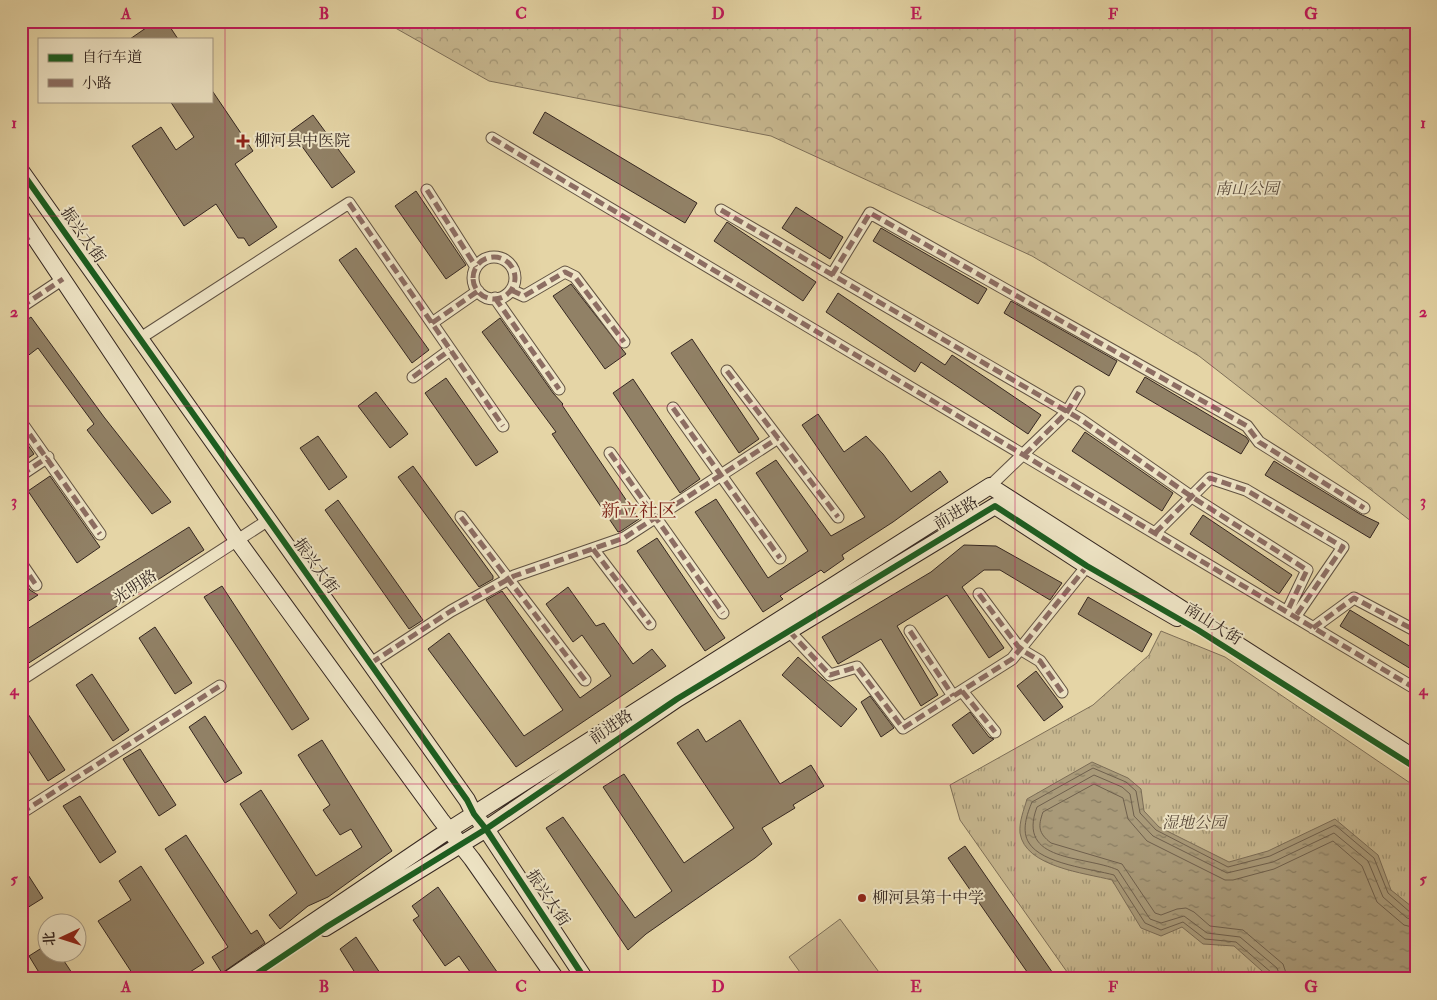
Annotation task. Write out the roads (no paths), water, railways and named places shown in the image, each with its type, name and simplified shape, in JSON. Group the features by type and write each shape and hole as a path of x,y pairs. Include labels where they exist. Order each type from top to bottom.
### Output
{"street":[{"path":"492,138 1416,689"},
{"name":"振兴大街","path":"21,171 267,521 371,663 486,829 585,979"},
{"path":"427,190 476,267"},
{"path":"139,339 349,203 503,426"},
{"path":"721,210 1067,412 1192,497 1307,570 1291,615"},
{"path":"832,275 870,213 994,281 1246,426 1259,442 1364,508"},
{"path":"21,217 27,239 62,279 237,540 460,844 556,979"},
{"path":"490,257 505,260 514,274 511,290 501,297 495,298 483,295 478,291 474,275 476,267 490,257"},
{"path":"511,290 524,296 565,272 575,276 624,342"},
{"path":"21,307 62,279"},
{"path":"432,323 478,291"},
{"path":"495,298 559,390"},
{"path":"413,377 450,350"},
{"path":"727,371 838,517"},
{"path":"990,486 1024,456 1067,412 1079,392"},
{"path":"673,408 780,558"},
{"path":"21,422 48,457 100,534"},
{"path":"371,663 451,611 508,579 624,538 778,438"},
{"path":"610,453 723,612"},
{"path":"21,475 48,457"},
{"path":"1155,533 1210,478 1246,490 1343,548 1291,615"},
{"name":"南山大街","path":"990,486 1416,759"},
{"name":"前进路","path":"230,979 449,830 990,486"},
{"name":"南山大街","path":"995,506 1087,566 1198,630 1416,768"},
{"name":"前进路","path":"249,979 328,926 486,829 677,699 995,506"},
{"path":"460,517 585,680"},
{"name":"光明路","path":"21,680 267,521"},
{"path":"593,549 650,624"},
{"path":"21,563 36,585"},
{"path":"789,631 830,675 857,667 903,728 1012,659 1087,566"},
{"path":"980,594 1020,649 1040,661 1062,692"},
{"path":"1313,628 1354,598 1416,631"},
{"path":"910,631 958,693 995,732"},
{"path":"21,813 220,686"}],"water":[{"path":"1092,762 1128,778 1141,789 1144,811 1159,827 1229,862 1268,851 1335,819 1378,855 1391,890 1416,910 1416,979 1271,979 1234,946 1203,944 1182,927 1161,936 1141,928 1112,880 1072,871 1044,861 1033,854 1024,844 1020,833 1021,820 1027,799"}],"place":[{"name":"柳河县中医院","path":"243,141"},
{"name":"柳河县第十中学","path":"862,898"}],"district":[{"name":"新立社区","path":"639,511"}],"park label":[{"name":"南山公园","path":"1247,189"},
{"name":"湿地公园","path":"1194,823"}]}
